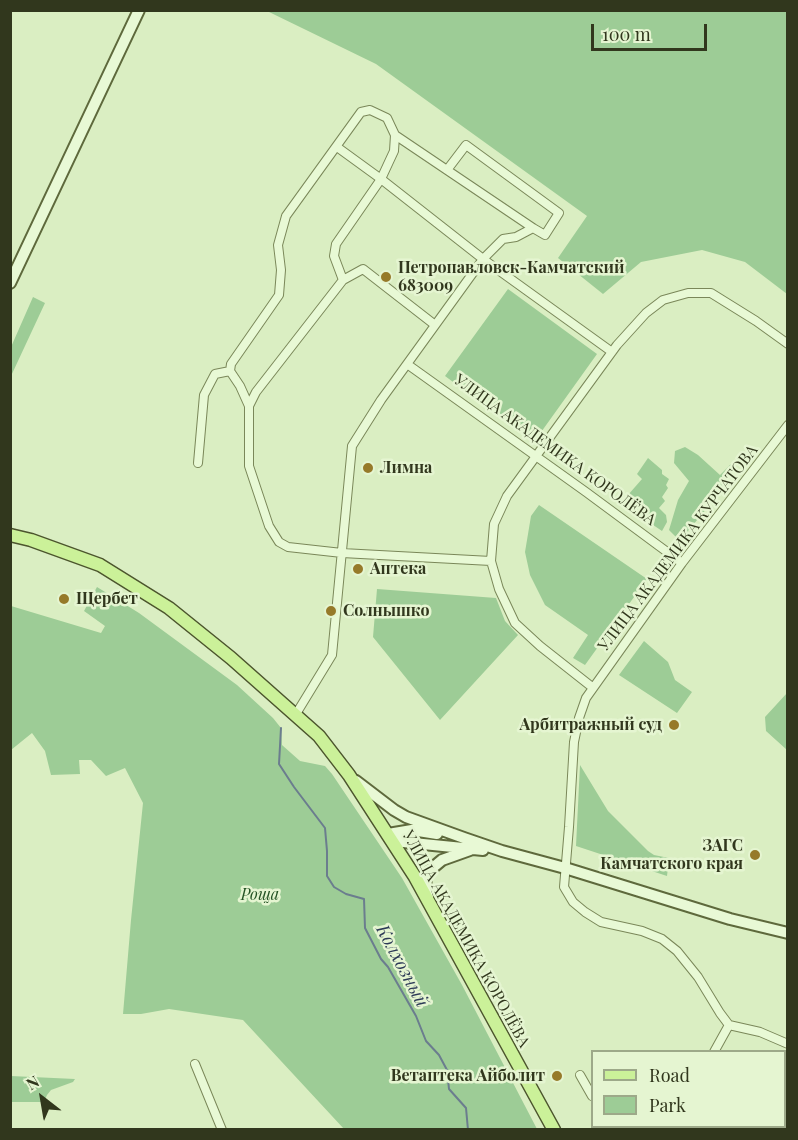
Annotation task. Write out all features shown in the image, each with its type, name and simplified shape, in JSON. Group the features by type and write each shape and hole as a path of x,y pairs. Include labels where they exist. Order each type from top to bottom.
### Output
{"main road":[{"path":"10,283 139,10"},
{"name":"УЛИЦА АКАДЕМИКА КОРОЛЁВА","path":"10,535 31,540 100,565 169,608 231,658 320,736 391,837 429,900 554,1130"},
{"path":"348,775 393,810 464,838 730,919 788,933"},
{"path":"391,837 412,830 464,838"},
{"path":"391,837 502,851"},
{"path":"429,900 425,888 426,877 430,870 442,860 473,849"}],"street":[{"path":"343,280 334,256 336,244 381,179 394,151 395,135 387,118 370,110 361,112 286,216 278,245 281,270 279,295 231,364 230,371 249,406 249,466 269,525 279,542 288,547 342,553 491,561"},
{"path":"395,135 533,228 545,235 559,213 466,144 447,170"},
{"path":"336,147 381,179 483,259 612,352"},
{"path":"296,714 332,654 352,446 376,408 483,259 503,239 516,237 533,228"},
{"path":"249,406 256,392 343,280 363,269 435,325"},
{"path":"592,687 515,623 499,589 491,561 494,524 507,496 612,352 646,313 663,300 688,293 711,293 788,344"},
{"name":"УЛИЦА АКАДЕМИКА КОРОЛЁВА","path":"408,364 682,563"},
{"path":"198,463 204,394 215,374 230,371"},
{"name":"УЛИЦА АКАДЕМИКА КУРЧАТОВА","path":"729,1025 698,977 677,951 662,939 642,931 601,922 573,902 564,887 574,742 580,713 592,687 682,563 788,425"},
{"path":"715,1050 729,1025 760,1032 788,1044"},
{"path":"195,1064 222,1130"},
{"path":"580,1075 591,1094"}],"green space":[{"path":"267,11 787,11 787,294 745,262 702,250 641,262 603,294 558,258 587,216 376,64"},
{"path":"508,289 597,354 534,442 445,376"},
{"path":"33,297 45,303 11,376 11,347"},
{"path":"685,447 698,455 720,475 744,453 724,479 723,489 682,538 676,537 669,530 678,500 689,481 674,463 675,451"},
{"path":"648,458 669,479 666,485 668,488 662,497 665,501 659,508 666,515 667,522 662,531 622,504 642,479 637,474"},
{"path":"539,505 647,579 585,665 573,658 588,635 545,605 530,575 525,552 531,516"},
{"name":"Роща","path":"97,587 139,613 237,685 281,728 282,745 300,761 325,766 332,774 402,878 462,985 537,1129 344,1129 243,1020 169,1009 141,1014 123,1014 143,803 125,768 106,776 91,760 79,760 80,774 51,775 45,751 32,733 11,750 11,606 101,633 105,626 84,611"},
{"path":"377,589 496,598 505,621 518,635 440,720 373,637"},
{"path":"644,641 668,662 675,680 692,692 677,713 619,675"},
{"path":"787,693 787,750 766,731 765,717"},
{"path":"580,765 608,811 648,851 654,855 669,858 667,876 576,846"},
{"path":"11,1076 75,1079 73,1082 51,1090 44,1102 11,1102"}],"waterway":[{"name":"Колхозный","path":"281,728 279,764 325,828 327,876 334,887 346,894 364,899 365,928 416,1016 426,1041 439,1055 447,1070 449,1089 466,1108 468,1130"}],"place":[{"name":"Петропавловск-Камчатский 683009","path":"386,277"},
{"name":"Лимна","path":"368,468"},
{"name":"Аптека","path":"358,569"},
{"name":"Щербет","path":"64,599"},
{"name":"Солнышко","path":"331,611"},
{"name":"Арбитражный суд","path":"674,725"},
{"name":"ЗАГС Камчатского края","path":"755,855"},
{"name":"Ветаптека Айболит","path":"557,1076"}]}
